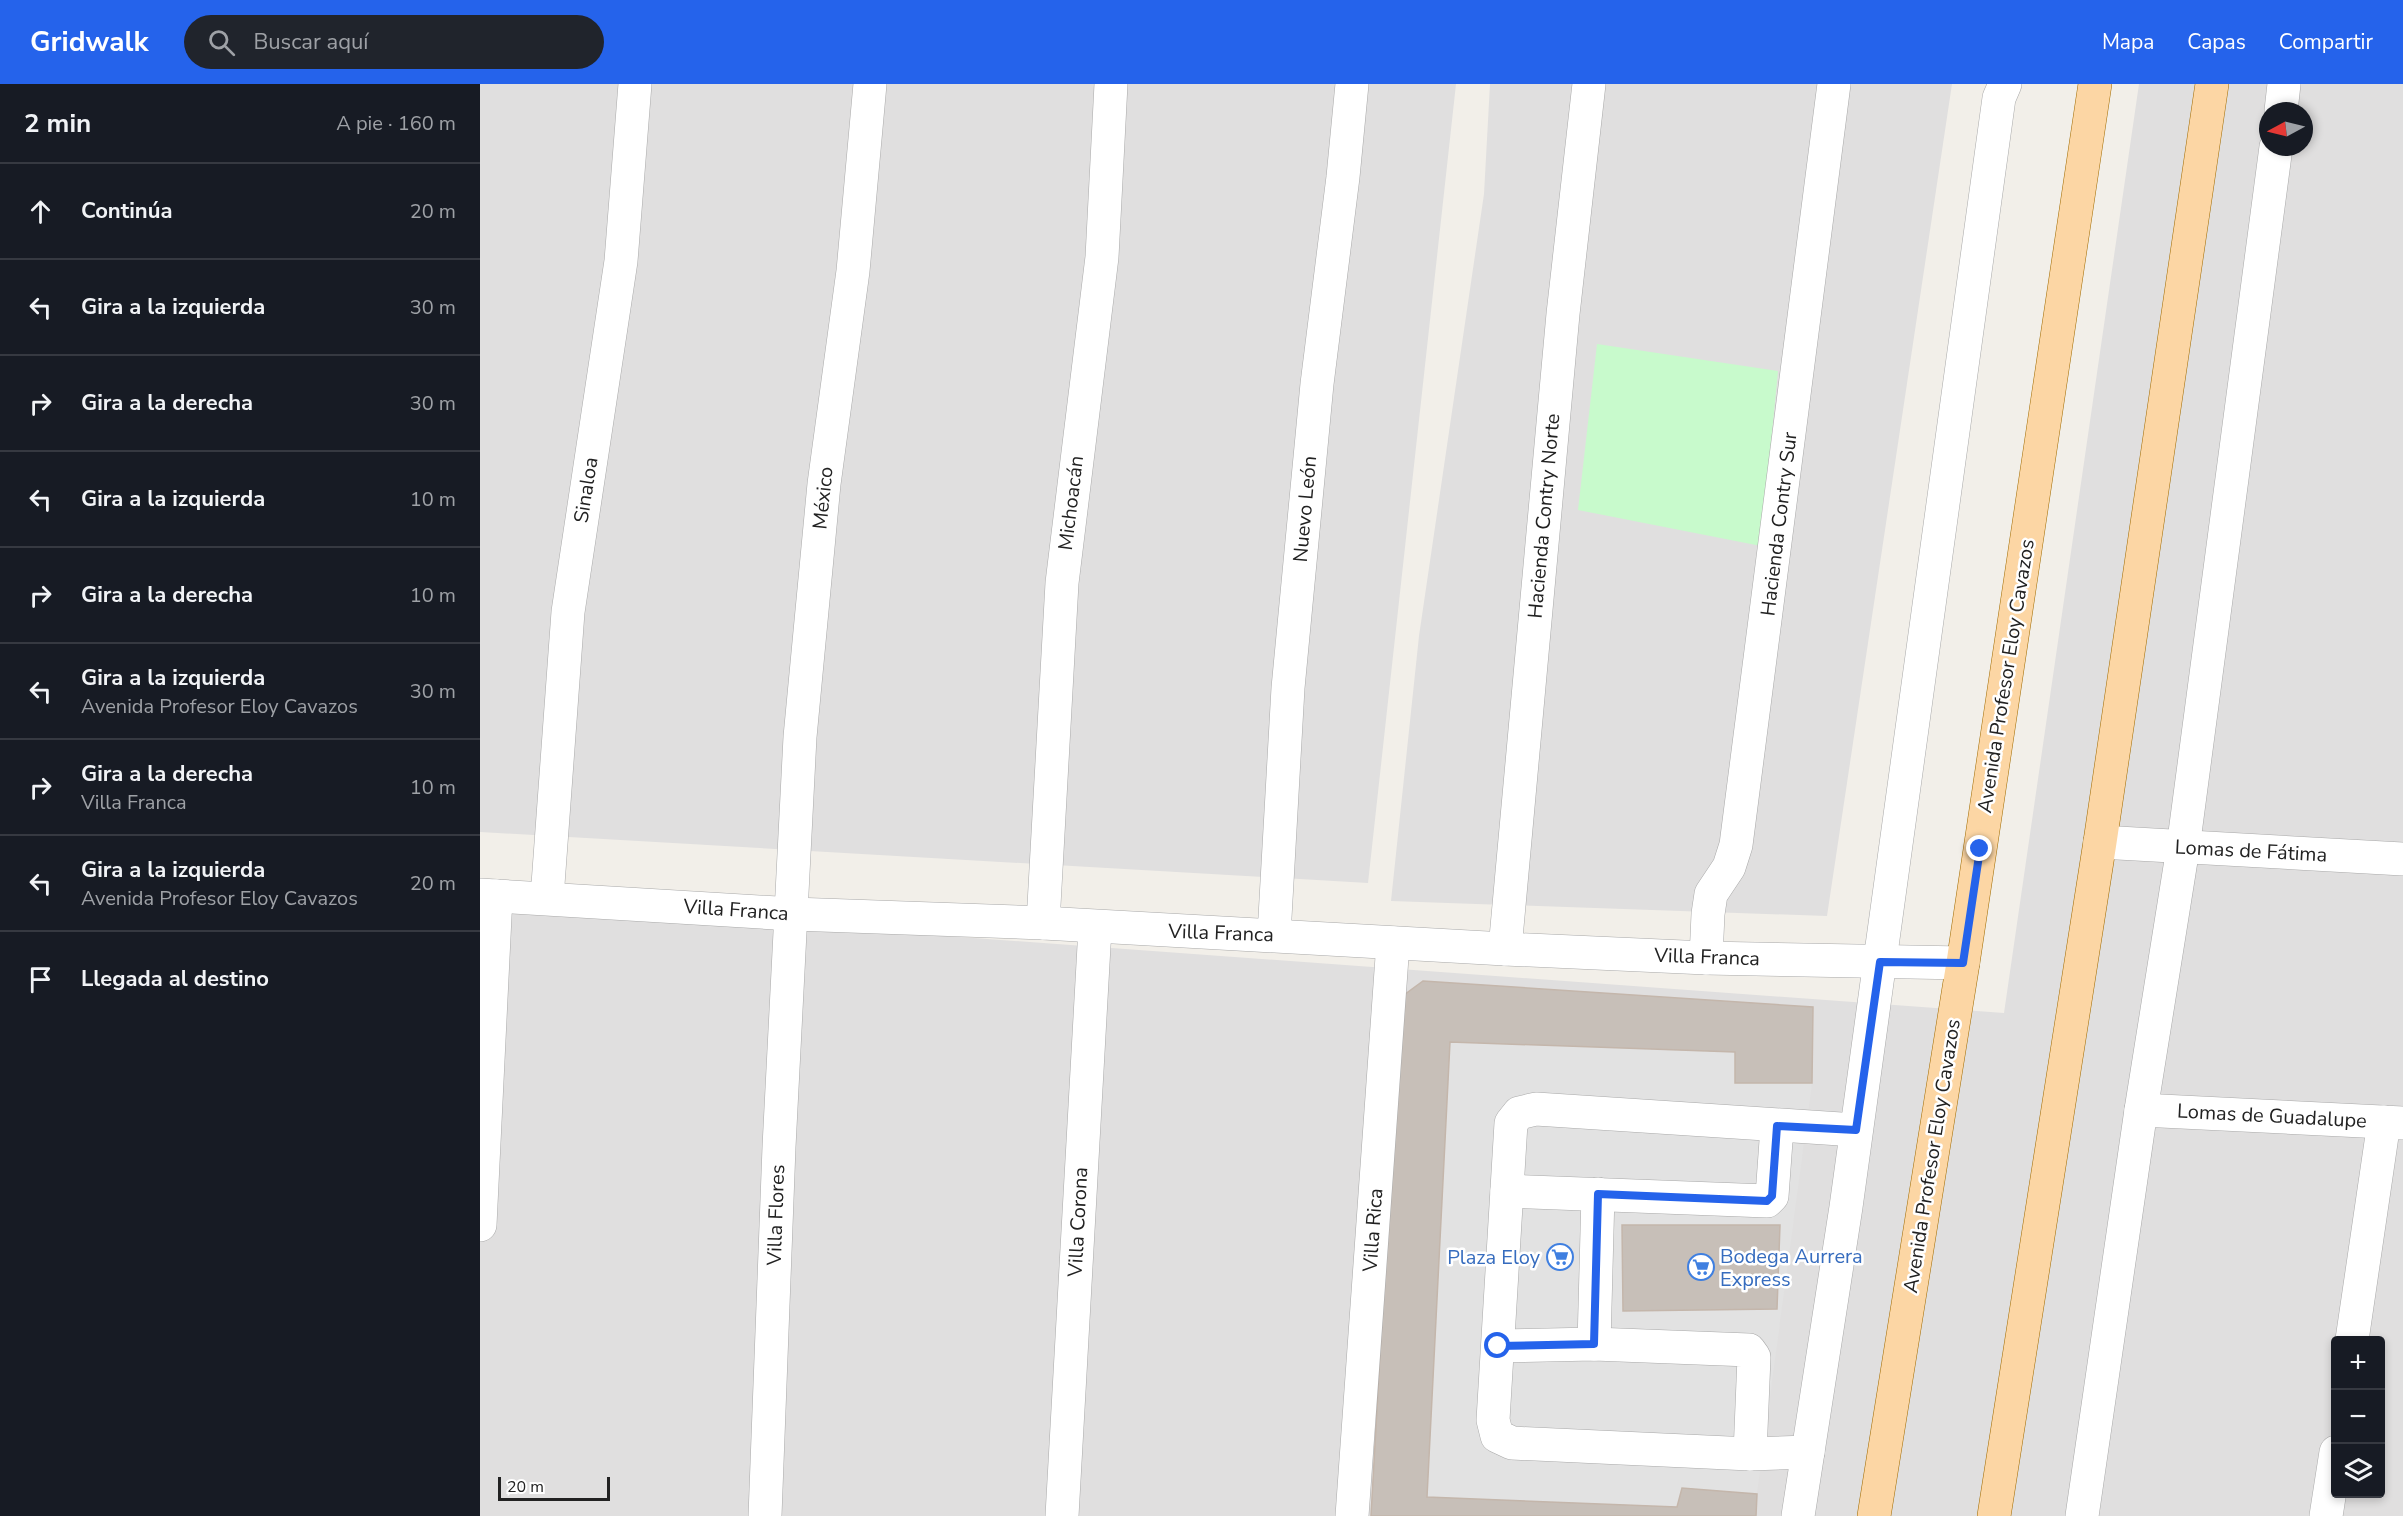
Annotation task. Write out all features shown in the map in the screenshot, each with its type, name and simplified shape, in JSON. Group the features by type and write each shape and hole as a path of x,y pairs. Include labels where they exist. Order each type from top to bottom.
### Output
{"main road":[{"name":"Avenida Profesor Eloy Cavazos","path":"1874,1516 1963,963 2096,84"},
{"path":"1994,1516 2100,842 2212,84"}],"street":[{"name":"Sinaloa","path":"547,898 568,612 621,261 635,84"},
{"name":"México","path":"793,914 800,737 824,484 853,271 870,84"},
{"name":"Michoacán","path":"1043,923 1062,583 1102,256 1111,84"},
{"name":"Nuevo León","path":"1274,935 1288,688 1317,384 1343,177 1352,84"},
{"name":"Hacienda Contry Norte","path":"1506,949 1563,315 1589,84"},
{"name":"Hacienda Contry Sur","path":"1706,958 1711,894 1729,867 1736,845 1834,84"},
{"path":"1798,1516 1880,962 1999,98 2005,84"},
{"path":"2282,102 2284,84"},
{"path":"2082,1516 2141,1110 2183,848 2275,156"},
{"name":"Lomas de Fátima","path":"2100,842 2403,859"},
{"name":"Villa Franca","path":"488,896 793,914 1043,923 1095,928 1274,935 1506,949 1706,958 1963,963"},
{"path":"480,1225 488,896"},
{"name":"Villa Flores","path":"765,1516 779,1147 793,914"},
{"name":"Villa Corona","path":"1062,1516 1095,928"},
{"name":"Villa Rica","path":"1352,1516 1393,943"},
{"path":"1808,1452 1750,1454 1502,1440 1494,1429 1493,1420 1510,1123 1524,1111 1536,1109 1856,1130"},
{"name":"Lomas de Guadalupe","path":"2141,1110 2394,1122"},
{"path":"2353,1336 2394,1122"},
{"path":"1507,1191 1770,1200 1777,1126"},
{"path":"1594,1344 1598,1194"},
{"path":"1498,1346 1594,1344 1749,1350 1753,1353 1750,1454"},
{"path":"2326,1516 2331,1484"}],"shaded area":[{"path":"480,84 1456,84 1368,883 480,832"},
{"path":"1490,84 1952,84 1827,916 1391,901 1419,636 1484,194"},
{"path":"2139,84 2403,84 2403,1516 480,1516 480,902 2004,1013"},
{"path":"1450,1042 1735,1052 1735,1083 1812,1083 1757,1494 1682,1488 1677,1507 1427,1497"}],"green space":[{"path":"1597,344 1778,371 1761,546 1578,510"}],"building":[{"path":"1423,981 1813,1007 1812,1083 1735,1083 1735,1052 1450,1042 1427,1497 1677,1507 1682,1488 1757,1494 1756,1516 1371,1516 1400,998"},
{"name":"Bodega Aurrera Express","path":"1622,1225 1780,1225 1777,1309 1623,1311"}],"place":[{"name":"Plaza Eloy","path":"1560,1257"},
{"name":"Bodega Aurrera Express","path":"1701,1267"}],"route":[{"path":"1498,1346 1594,1344 1598,1194 1767,1201 1772,1196 1777,1126 1856,1130 1880,962 1963,963 1980,849"}]}
